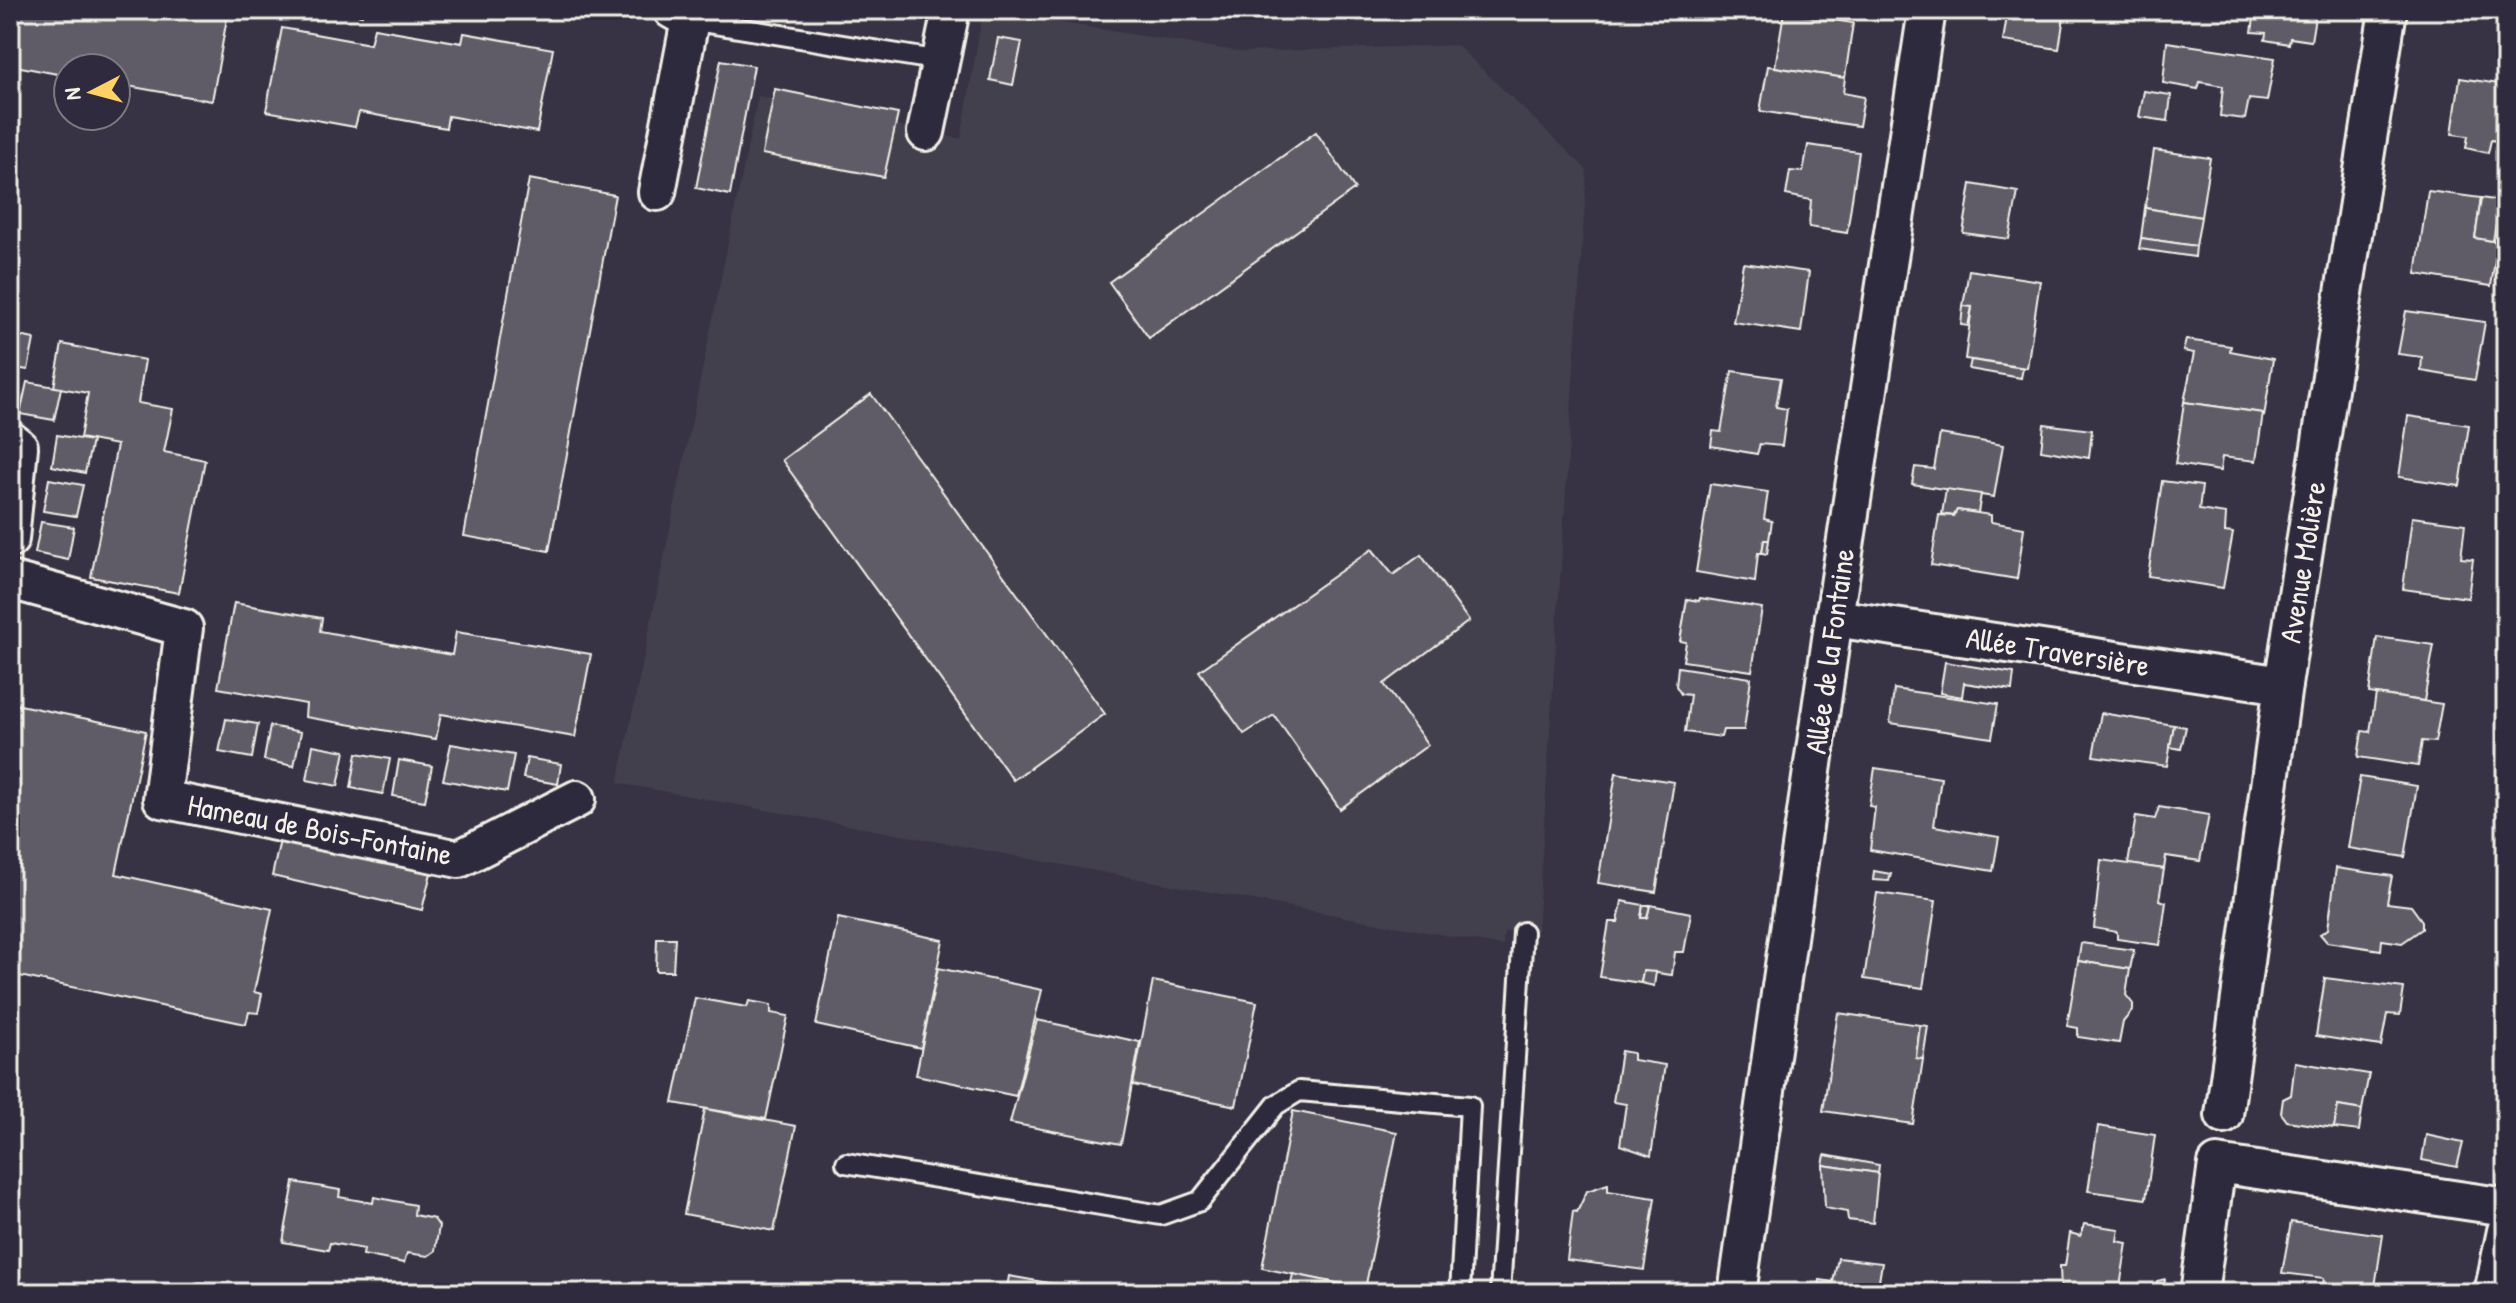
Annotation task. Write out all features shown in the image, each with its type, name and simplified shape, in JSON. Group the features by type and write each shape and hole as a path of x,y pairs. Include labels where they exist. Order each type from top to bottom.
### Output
{"street":[{"path":"926,132 951,10"},
{"name":"Allée de la Fontaine","path":"1737,1293 1834,618 1927,10"},
{"name":"Avenue Molière","path":"2224,1115 2283,685 2388,10"},
{"path":"657,192 681,15"},
{"path":"10,440 19,447 10,539"},
{"name":"Hameau de Bois-Fontaine","path":"10,580 184,628 162,799 459,859 577,799"},
{"name":"Allée Traversière","path":"1834,618 2283,685"},
{"path":"2199,1293 2217,1164 2506,1207"},
{"path":"2493,1293 2506,1231"}],"lane":[{"path":"681,15 941,61"},
{"path":"1500,1293 1523,932"},
{"path":"846,1163 1161,1215 1200,1201 1276,1105 1299,1091 1470,1106 1460,1293"}],"shaded area":[{"path":"983,10 1242,52 1457,45 1587,170 1537,931 1504,932 1503,946 618,783 758,96 961,139"}],"building":[{"path":"10,10 186,10 227,18 212,101 132,87 132,52 52,52 52,73 10,65"},
{"path":"334,10 363,10 362,15"},
{"path":"513,10 546,10 544,17"},
{"path":"2008,10 2065,10 2059,49 2003,41"},
{"path":"2255,10 2315,10 2310,15 2315,17 2311,41 2290,38 2289,44 2265,40 2266,33 2252,32"},
{"path":"2463,10 2506,10 2506,17 2463,11"},
{"path":"1784,12 1853,23 1845,78 1775,67"},
{"path":"282,28 370,44 374,28 462,43 464,33 553,49 537,132 448,116 446,128 359,112 355,127 266,111"},
{"path":"998,38 1022,42 1013,85 990,80"},
{"path":"2167,42 2275,58 2267,101 2249,99 2245,119 2220,116 2223,86 2200,82 2198,89 2163,83"},
{"path":"721,60 754,66 730,195 696,188"},
{"path":"1768,66 1845,78 1843,93 1864,97 1859,126 1760,111"},
{"path":"2460,78 2506,85 2504,142 2491,140 2488,153 2466,148 2468,136 2452,134"},
{"path":"775,89 898,114 884,177 762,154"},
{"path":"2144,91 2171,95 2168,121 2139,117"},
{"path":"1316,132 1355,189 1149,338 1109,282"},
{"path":"1808,145 1859,152 1847,233 1809,227 1811,200 1786,195 1790,171 1803,172"},
{"path":"2154,150 2210,158 2201,217 2145,208"},
{"path":"529,179 615,195 549,551 464,536"},
{"path":"1971,184 2018,192 2009,239 1963,233"},
{"path":"2428,191 2481,198 2475,238 2498,242 2491,286 2416,274"},
{"path":"2481,198 2500,201 2493,241 2475,238"},
{"path":"2145,208 2201,217 2196,246 2141,238"},
{"path":"2141,238 2196,246 2195,257 2139,249"},
{"path":"1743,263 1809,272 1801,332 1733,322"},
{"path":"1969,270 2040,281 2027,368 1965,359 1972,307 1963,306"},
{"path":"10,289 19,290 12,335 10,334"},
{"path":"1963,306 1972,307 1968,326 1961,325"},
{"path":"2406,311 2485,322 2475,380 2421,371 2422,357 2398,354"},
{"path":"10,334 34,339 28,370 10,367"},
{"path":"2186,340 2231,346 2230,351 2273,359 2264,417 2263,413 2184,402 2194,353 2183,351"},
{"path":"62,344 145,360 138,403 173,409 164,452 205,460 179,593 91,577 117,445 80,438 88,393 54,387"},
{"path":"1971,360 2023,368 2021,378 1969,369"},
{"path":"1732,371 1781,378 1776,407 1787,409 1782,446 1760,444 1757,454 1711,446 1713,431 1721,432"},
{"path":"27,382 61,388 54,420 20,414"},
{"path":"871,394 1105,714 1013,780 782,460"},
{"path":"2184,402 2263,413 2256,461 2222,457 2220,471 2175,464"},
{"path":"2408,416 2469,425 2460,486 2399,477"},
{"path":"2044,424 2092,430 2089,458 2041,450"},
{"path":"1940,434 2003,445 1994,497 1912,484 1915,467 1934,469"},
{"path":"57,435 92,441 85,473 52,466"},
{"path":"49,479 83,485 76,516 43,511"},
{"path":"2162,481 2202,486 2199,510 2226,514 2225,532 2233,533 2223,588 2148,576"},
{"path":"1710,484 1768,492 1764,519 1772,521 1769,540 1764,540 1762,553 1758,553 1755,582 1696,572"},
{"path":"1946,489 1981,494 1978,513 1957,510 1954,516 1942,514"},
{"path":"1957,510 1991,515 1991,522 2024,528 2017,579 1931,565 1939,515 1954,516"},
{"path":"2412,517 2465,524 2461,558 2473,559 2468,598 2403,589"},
{"path":"41,522 74,527 68,560 35,553"},
{"path":"1764,540 1769,540 1767,554 1762,553"},
{"path":"1372,549 1393,575 1421,555 1469,621 1384,684 1428,745 1340,809 1274,715 1244,734 1199,671"},
{"path":"1700,598 1762,608 1752,671 1683,661 1686,642 1680,641 1687,599 1699,601"},
{"path":"234,603 322,618 320,631 452,655 456,632 591,654 575,737 441,714 436,739 305,717 306,704 218,688"},
{"path":"2377,637 2434,645 2424,701 2369,693"},
{"path":"1945,662 2014,673 2012,690 1964,683 1962,697 1940,693"},
{"path":"1678,667 1751,678 1744,730 1723,730 1721,737 1685,732 1690,695 1681,694 1676,686"},
{"path":"1894,689 1998,704 1992,738 1890,723"},
{"path":"2376,694 2442,704 2435,742 2422,741 2418,766 2358,757 2362,731 2370,732"},
{"path":"10,703 146,731 116,874 272,909 254,992 262,994 258,1013 249,1012 246,1024 10,974"},
{"path":"2101,713 2174,725 2167,766 2093,756"},
{"path":"226,719 258,724 252,758 219,752"},
{"path":"2174,725 2186,727 2181,749 2170,747"},
{"path":"270,726 301,732 294,766 264,760"},
{"path":"451,744 514,755 507,792 443,780"},
{"path":"313,745 345,751 338,786 307,780"},
{"path":"357,753 390,759 383,794 351,788"},
{"path":"527,758 561,764 558,784 523,778"},
{"path":"399,760 432,766 425,801 393,796"},
{"path":"1875,768 1941,778 1934,826 1999,837 1993,871 1870,850 1875,807 1869,806"},
{"path":"1616,773 1674,782 1656,892 1598,883"},
{"path":"2360,777 2417,786 2405,857 2348,848"},
{"path":"2159,807 2209,815 2200,861 2166,856 2164,869 2128,864 2136,816 2155,819"},
{"path":"280,840 431,873 422,910 272,876"},
{"path":"2101,860 2164,869 2159,900 2166,902 2160,945 2117,939 2117,932 2094,928"},
{"path":"2336,868 2392,876 2387,903 2411,906 2422,921 2422,929 2402,943 2382,940 2381,950 2327,942 2320,934 2328,929"},
{"path":"1874,871 1891,874 1889,881 1873,880"},
{"path":"1877,893 1936,901 1923,988 1864,979"},
{"path":"1622,901 1643,905 1641,918 1647,918 1650,905 1691,913 1684,952 1675,952 1672,975 1643,971 1641,983 1600,977 1609,922 1618,922"},
{"path":"1643,905 1650,905 1647,918 1641,918"},
{"path":"838,918 943,940 921,1048 816,1025"},
{"path":"657,938 675,938 673,971 656,971"},
{"path":"2081,943 2134,950 2130,969 2078,961"},
{"path":"2078,961 2130,969 2126,995 2133,1004 2133,1010 2123,1022 2119,1043 2078,1037 2078,1028 2067,1026"},
{"path":"938,968 1042,990 1016,1096 916,1075"},
{"path":"1643,971 1656,972 1654,986 1641,983"},
{"path":"2325,978 2404,988 2400,1015 2387,1014 2381,1046 2316,1036"},
{"path":"1153,981 1257,1002 1236,1106 1133,1085"},
{"path":"695,998 747,1007 749,1001 771,1005 771,1013 788,1016 766,1119 673,1103"},
{"path":"1838,1013 1920,1025 1916,1058 1923,1059 1913,1124 1823,1111"},
{"path":"1037,1020 1140,1042 1121,1144 1010,1123"},
{"path":"1920,1025 1928,1026 1923,1059 1916,1058"},
{"path":"1621,1051 1633,1053 1633,1060 1665,1065 1651,1156 1620,1145 1626,1104 1613,1102"},
{"path":"2295,1062 2369,1074 2362,1110 2338,1106 2334,1128 2287,1121 2281,1113 2283,1099 2291,1095"},
{"path":"2338,1106 2362,1110 2359,1131 2334,1128"},
{"path":"705,1109 796,1126 774,1231 684,1214"},
{"path":"1293,1111 1397,1132 1365,1289 1262,1268"},
{"path":"2098,1126 2155,1135 2146,1199 2088,1191"},
{"path":"2426,1135 2463,1143 2457,1167 2422,1160"},
{"path":"1825,1155 1879,1165 1878,1173 1823,1165"},
{"path":"1823,1165 1878,1173 1873,1223 1848,1220 1847,1212 1825,1208"},
{"path":"294,1182 340,1190 339,1197 373,1203 374,1197 415,1205 414,1215 434,1219 439,1226 435,1251 428,1256 407,1253 404,1263 363,1255 364,1249 330,1243 328,1250 283,1242"},
{"path":"1608,1184 1608,1191 1655,1198 1644,1270 1567,1260 1573,1211 1577,1212 1587,1191"},
{"path":"2291,1222 2383,1235 2374,1293 2322,1293 2324,1278 2282,1273"},
{"path":"2084,1224 2119,1229 2117,1241 2127,1243 2119,1293 2061,1293 2060,1266 2065,1266 2070,1233 2081,1236"},
{"path":"1838,1258 1882,1263 1877,1293 1818,1293 1820,1280 1833,1282"},
{"path":"1293,1274 1365,1289 1380,1293 1289,1293"},
{"path":"1009,1276 1104,1293 1006,1293"},
{"path":"2165,1279 2162,1293 2155,1293 2157,1281"}]}
